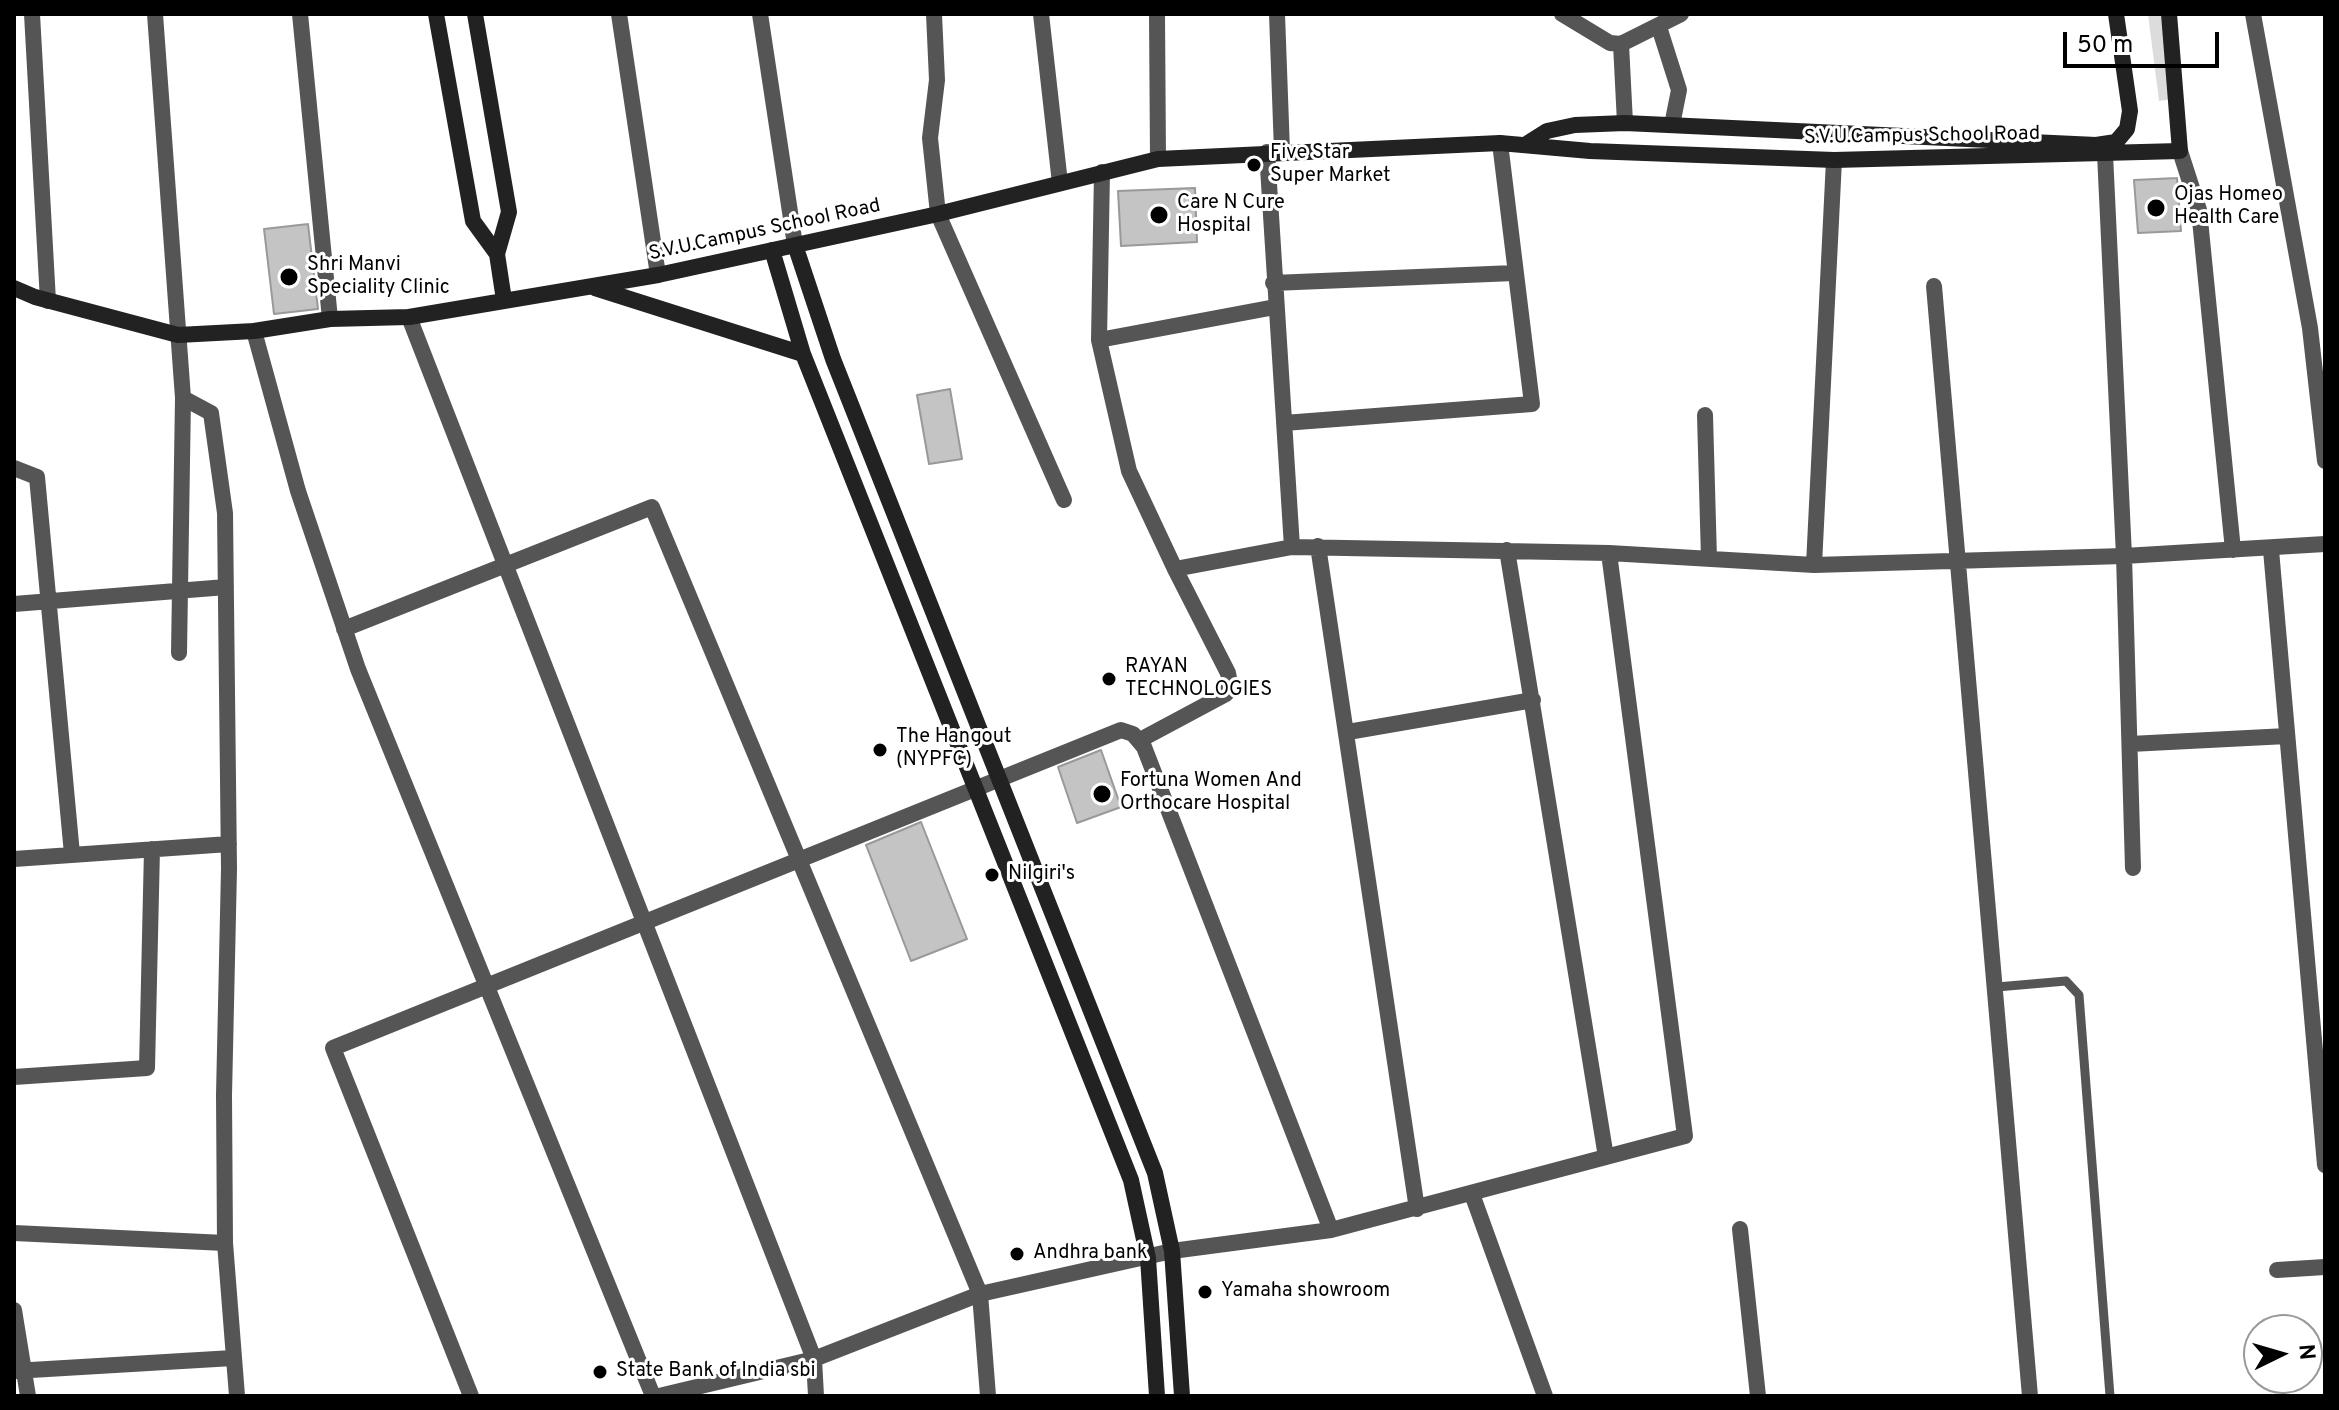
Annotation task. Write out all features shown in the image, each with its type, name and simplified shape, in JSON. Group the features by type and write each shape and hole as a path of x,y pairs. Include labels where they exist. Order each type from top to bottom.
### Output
{"street":[{"path":"32,14 48,301"},
{"path":"155,14 183,398 179,653"},
{"path":"300,14 330,319"},
{"path":"436,14 473,221 497,254"},
{"path":"475,14 509,212 497,254 504,300"},
{"path":"619,14 658,275"},
{"path":"760,14 795,245 833,359 1155,1173 1172,1251 1182,1396"},
{"path":"934,14 937,80 930,138 938,214 1064,500"},
{"path":"1041,14 1060,183"},
{"path":"1157,14 1158,159"},
{"path":"1277,14 1273,283 1292,547"},
{"path":"1562,14 1610,43 1621,44 1681,14"},
{"name":"S.V.U.Campus School Road","path":"1528,143 1547,131 1575,125 1625,123 2096,145 2116,142 2127,129 2130,111 2116,14"},
{"path":"2169,14 2180,151 2199,210 2233,550"},
{"path":"2253,14 2310,328 2325,461"},
{"path":"1659,27 1679,90 1672,125"},
{"path":"1621,44 1625,123"},
{"path":"1284,423 1532,404 1500,143"},
{"name":"S.V.U.Campus School Road","path":"14,288 48,301 178,335 254,331 330,319 409,317 658,275 938,214 1158,159 1500,143 1528,143 1590,151 1834,160 2180,151"},
{"path":"2105,154 2124,556 2133,868"},
{"path":"1814,565 1834,160"},
{"path":"1102,172 1099,340 1129,471 1223,663 1230,684 1226,694 1140,740"},
{"path":"772,250 803,354 1127,1169 1142,1218 1148,1258 1157,1396"},
{"path":"1273,283 1514,273"},
{"path":"589,286 803,354"},
{"path":"1934,286 2030,1396"},
{"path":"1099,340 1275,307"},
{"path":"409,317 814,1359 816,1396"},
{"path":"254,331 298,491 344,629 653,1396"},
{"path":"183,398 211,413 225,513 229,844 224,1095 225,1243 237,1396"},
{"path":"1705,415 1709,559"},
{"path":"14,468 37,477 72,854"},
{"path":"344,629 652,507 980,1294 988,1396"},
{"path":"1175,569 1292,547 1318,546 1609,553 1814,565 2271,550 2325,544"},
{"path":"1318,546 1417,1209"},
{"path":"1507,550 1606,1157"},
{"path":"2271,550 2325,1165"},
{"path":"659,1396 814,1359 980,1294 1172,1251 1331,1230 1685,1136 1609,553"},
{"path":"14,604 226,587"},
{"path":"1348,732 1533,700"},
{"path":"471,1396 333,1048 799,862 1110,733 1127,731 1140,740 1331,1230"},
{"path":"2130,744 2287,736"},
{"path":"14,859 229,844"},
{"path":"14,1070 14,1077 147,1068 152,849"},
{"path":"1472,1194 1545,1396"},
{"path":"1740,1229 1758,1396"},
{"path":"14,1233 225,1243"},
{"path":"2277,1270 2325,1267"},
{"path":"14,1310 19,1371 28,1396"},
{"path":"19,1371 233,1358"}],"lane":[{"path":"1997,987 2066,981 2079,995 2110,1396"}],"shaded area":[{"path":"2148,14 2161,14 2172,99 2159,101"}],"building":[{"path":"2177,178 2181,231 2138,233 2134,180"},
{"path":"1195,188 1197,242 1121,246 1118,191"},
{"path":"308,224 318,309 274,314 264,229"},
{"path":"950,389 962,459 929,464 917,395"},
{"path":"1101,750 1121,807 1077,823 1058,767"},
{"path":"921,822 967,939 911,961 866,845"}],"place":[{"name":"Five Star Super Market","path":"1254,165"},
{"name":"Ojas Homeo Health Care","path":"2156,208"},
{"name":"Care N Cure Hospital","path":"1159,215"},
{"name":"Shri Manvi Speciality Clinic","path":"289,277"},
{"name":"RAYAN TECHNOLOGIES","path":"1109,679"},
{"name":"The Hangout (NYPFC)","path":"880,750"},
{"name":"Fortuna Women And Orthocare Hospital","path":"1102,794"},
{"name":"Nilgiri's","path":"992,875"},
{"name":"Andhra bank","path":"1017,1254"},
{"name":"Yamaha showroom","path":"1205,1292"},
{"name":"State Bank of India sbi","path":"600,1372"}]}
